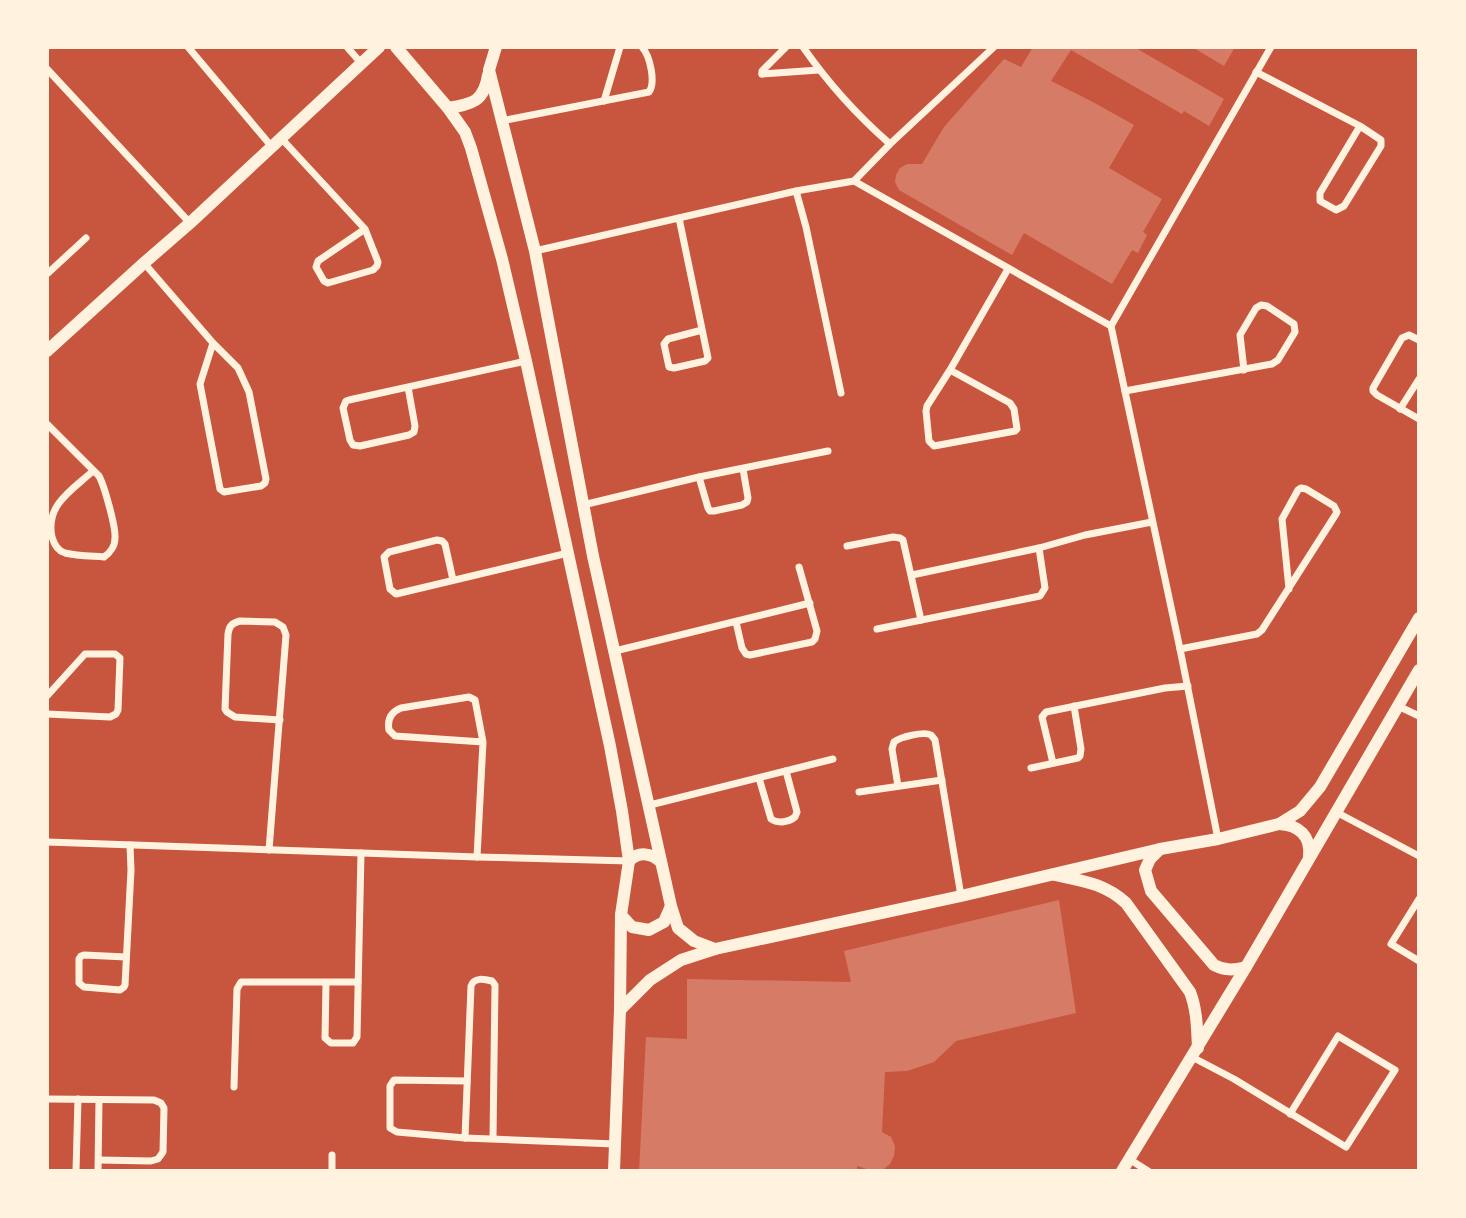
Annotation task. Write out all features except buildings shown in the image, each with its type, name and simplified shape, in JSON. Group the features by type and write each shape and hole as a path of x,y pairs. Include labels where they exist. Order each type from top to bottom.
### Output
{"street":[{"path":"188,47 277,142 298,155 365,229 378,262 377,266 373,270 325,282 316,268 318,261 365,229"},
{"path":"347,47 361,63"},
{"path":"47,351 190,223 379,47"},
{"path":"396,47 448,108 465,132 471,148 499,248 526,361 610,747 629,861 621,915 614,1171"},
{"path":"448,108 467,105 482,95 496,47"},
{"path":"604,101 620,47"},
{"path":"501,121 652,90 648,56 642,47"},
{"path":"786,47 762,71 763,74 819,70"},
{"path":"803,47 819,70 872,129 890,144"},
{"path":"536,251 796,191 854,181 994,47"},
{"path":"1218,839 1111,326 1271,47"},
{"path":"47,69 190,223"},
{"path":"489,70 536,251 583,505 671,906 678,928 694,941 715,949"},
{"path":"1256,72 1360,126 1380,138 1382,144 1344,206 1336,210 1320,201 1320,193 1360,126"},
{"path":"854,181 1111,326"},
{"path":"796,191 841,393"},
{"path":"679,218 708,356 707,360 669,367 665,341 702,330"},
{"path":"47,274 86,238"},
{"path":"144,263 213,344 238,368 249,392 266,479 261,486 224,492 220,489 200,384 213,344"},
{"path":"950,370 1010,403 1014,409 1017,429 937,446 930,443 926,408 1008,269"},
{"path":"1125,391 1244,370 1275,363 1296,329 1294,324 1267,306 1256,308 1240,335 1244,370"},
{"path":"1419,340 1406,335 1402,338 1373,388 1377,395 1419,419"},
{"path":"408,387 414,432 360,446 353,445 343,408 344,403 349,400 408,387 526,361"},
{"path":"1400,409 1419,379"},
{"path":"47,424 99,476 104,485 116,537 113,547 104,557 63,552 56,547 52,538 50,519 56,505 93,471"},
{"path":"583,505 828,451"},
{"path":"699,478 708,508 714,511 747,502 743,469"},
{"path":"1180,649 1260,632 1289,589 1337,512 1334,506 1301,488 1282,519 1289,589"},
{"path":"912,575 1153,522"},
{"path":"847,546 893,537 900,538 905,543 921,620"},
{"path":"453,580 442,541 389,552 384,557 390,589 399,594 568,553"},
{"path":"877,629 1040,596 1045,588 1040,548"},
{"path":"736,622 742,648 750,655 809,643 815,639 817,631 799,567"},
{"path":"615,651 810,603"},
{"path":"620,1010 650,980 681,960 715,949 1279,824 1300,811 1320,787 1419,618"},
{"path":"269,850 286,635 283,627 275,622 235,622 228,634 225,709 235,717 279,719"},
{"path":"47,696 85,654 115,654 120,658 116,715 47,715"},
{"path":"1122,1171 1246,967 1419,670"},
{"path":"1053,762 1043,714 1046,712 1188,686"},
{"path":"477,857 483,742 476,702 471,697 401,708 394,711 388,721 388,730 395,736 483,742"},
{"path":"1031,768 1078,758 1082,749 1074,706"},
{"path":"1398,706 1419,716"},
{"path":"898,786 892,749 894,742 900,738 924,734 932,736 935,740 961,896"},
{"path":"650,805 833,759"},
{"path":"759,778 771,819 776,822 791,820 797,811 786,771"},
{"path":"859,792 942,780"},
{"path":"1335,812 1419,856"},
{"path":"1279,824 1290,825 1302,832 1310,845 1309,857"},
{"path":"47,842 629,861 634,856 645,853 661,862"},
{"path":"126,957 81,956 79,983 84,987 122,990 125,985 131,870 130,845"},
{"path":"1160,849 1144,870 1151,891 1213,965 1233,970 1246,967"},
{"path":"326,983 325,1038 331,1043 355,1042 361,853"},
{"path":"1052,874 1098,884 1114,892 1126,903 1189,992 1196,1017 1195,1052"},
{"path":"1419,899 1391,944 1419,961"},
{"path":"621,915 632,927 649,929 664,922 671,906"},
{"path":"465,1138 471,986 475,979 494,981 495,985 493,1138"},
{"path":"234,1087 239,984 358,982"},
{"path":"1195,1052 1234,1079 1290,1114 1346,1147 1395,1070 1338,1036 1290,1114"},
{"path":"467,1081 394,1080 390,1086 389,1126 397,1132 465,1138 615,1144"},
{"path":"47,1099 154,1100 161,1103 164,1108 163,1152 158,1159 99,1160"},
{"path":"76,1171 78,1099"},
{"path":"98,1171 99,1100"},
{"path":"332,1155 332,1171"},
{"path":"1129,1159 1148,1171"}]}
